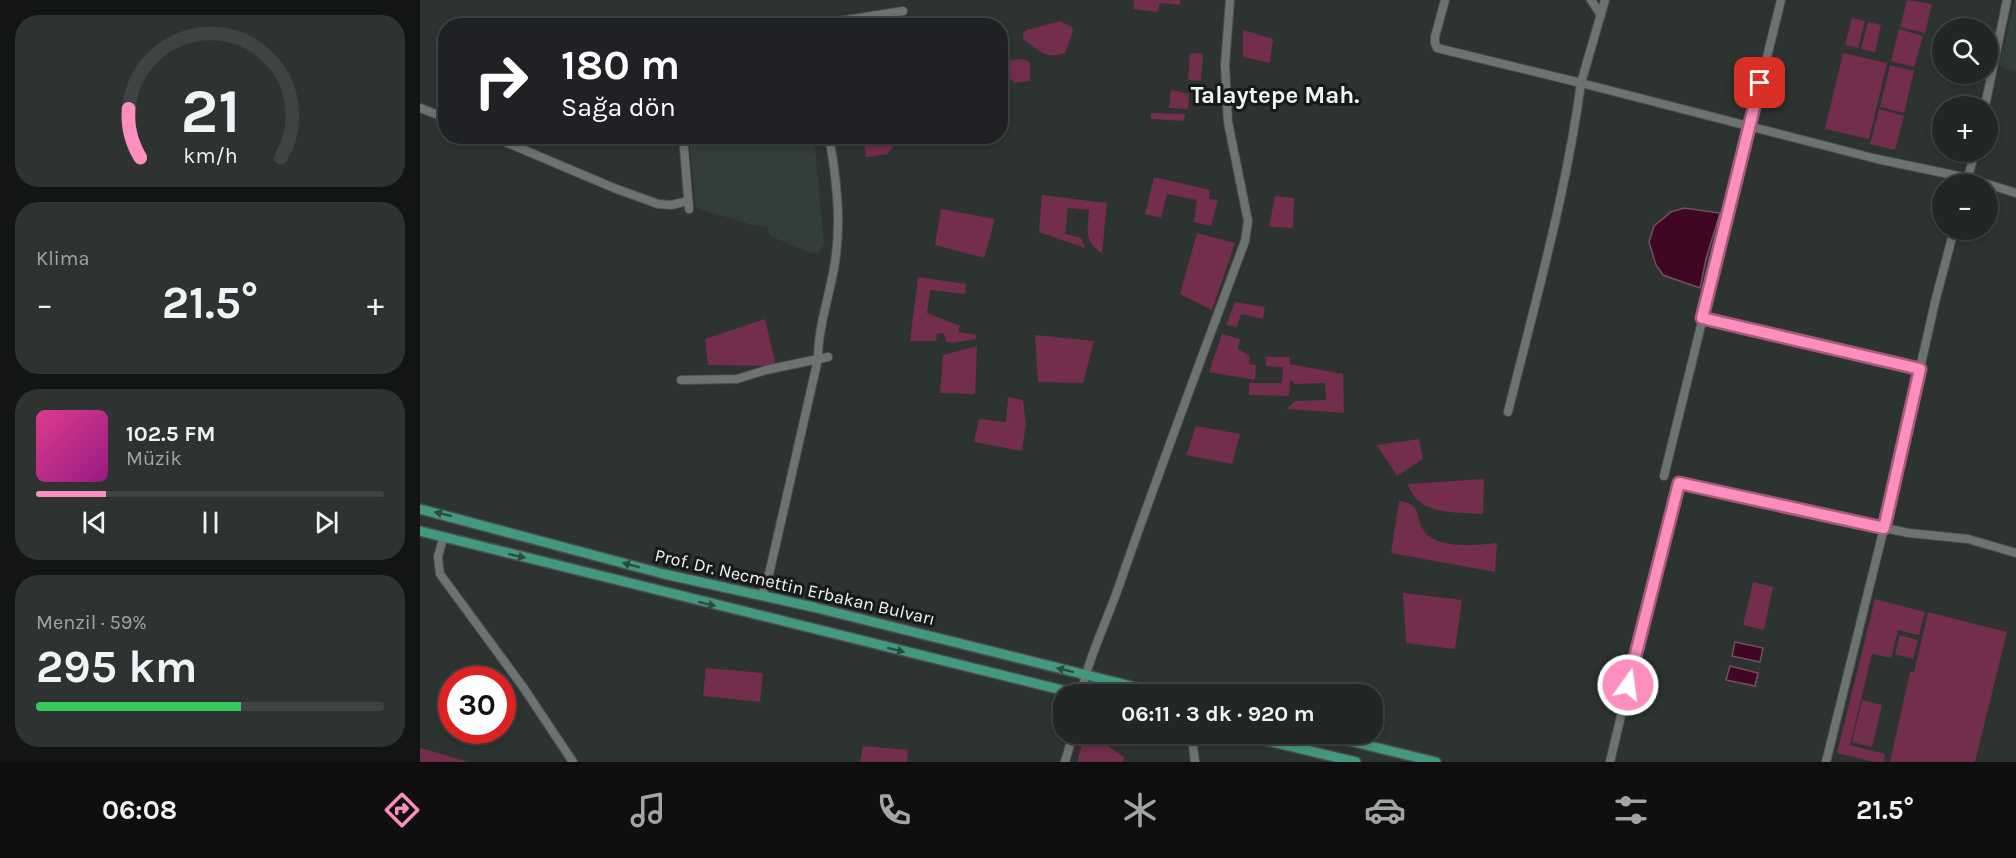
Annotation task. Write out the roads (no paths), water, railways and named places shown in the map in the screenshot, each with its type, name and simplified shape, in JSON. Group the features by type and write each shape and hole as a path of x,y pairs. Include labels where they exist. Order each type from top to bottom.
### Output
{"main road":[{"name":"Prof. Dr. Necmettin Erbakan Bulvarı","path":"420,508 664,574 813,607 1122,684"},
{"name":"Prof. Dr. Necmettin Erbakan Bulvarı","path":"420,531 1053,688"},
{"path":"1281,744 1356,762"},
{"path":"1362,744 1436,762"}],"street":[{"path":"1082,684 1245,240 1248,221 1232,149 1226,100 1225,65 1230,0"},
{"path":"1445,0 1435,37 1437,48 1750,124 1939,174"},
{"path":"1591,0 1601,15"},
{"path":"1508,412 1553,233 1577,117 1581,83 1605,0"},
{"path":"1664,476 1781,0"},
{"path":"1987,96 2007,0"},
{"path":"861,18 903,10"},
{"path":"420,108 438,115"},
{"path":"510,144 658,204 688,205 684,144"},
{"path":"762,596 770,570 818,359 818,339 836,257 839,219 830,144"},
{"path":"1998,189 2016,194"},
{"path":"1826,762 1952,240"},
{"path":"1702,318 1920,369"},
{"path":"681,380 737,379 766,370 828,357"},
{"path":"1610,762 1679,483 1884,528 1968,538 2016,553"},
{"path":"443,538 438,557 440,574 523,687 573,762"},
{"path":"1065,762 1070,744"},
{"path":"1194,744 1195,762"}],"district":[{"name":"Talaytepe Mah.","path":"1275,95"}]}
